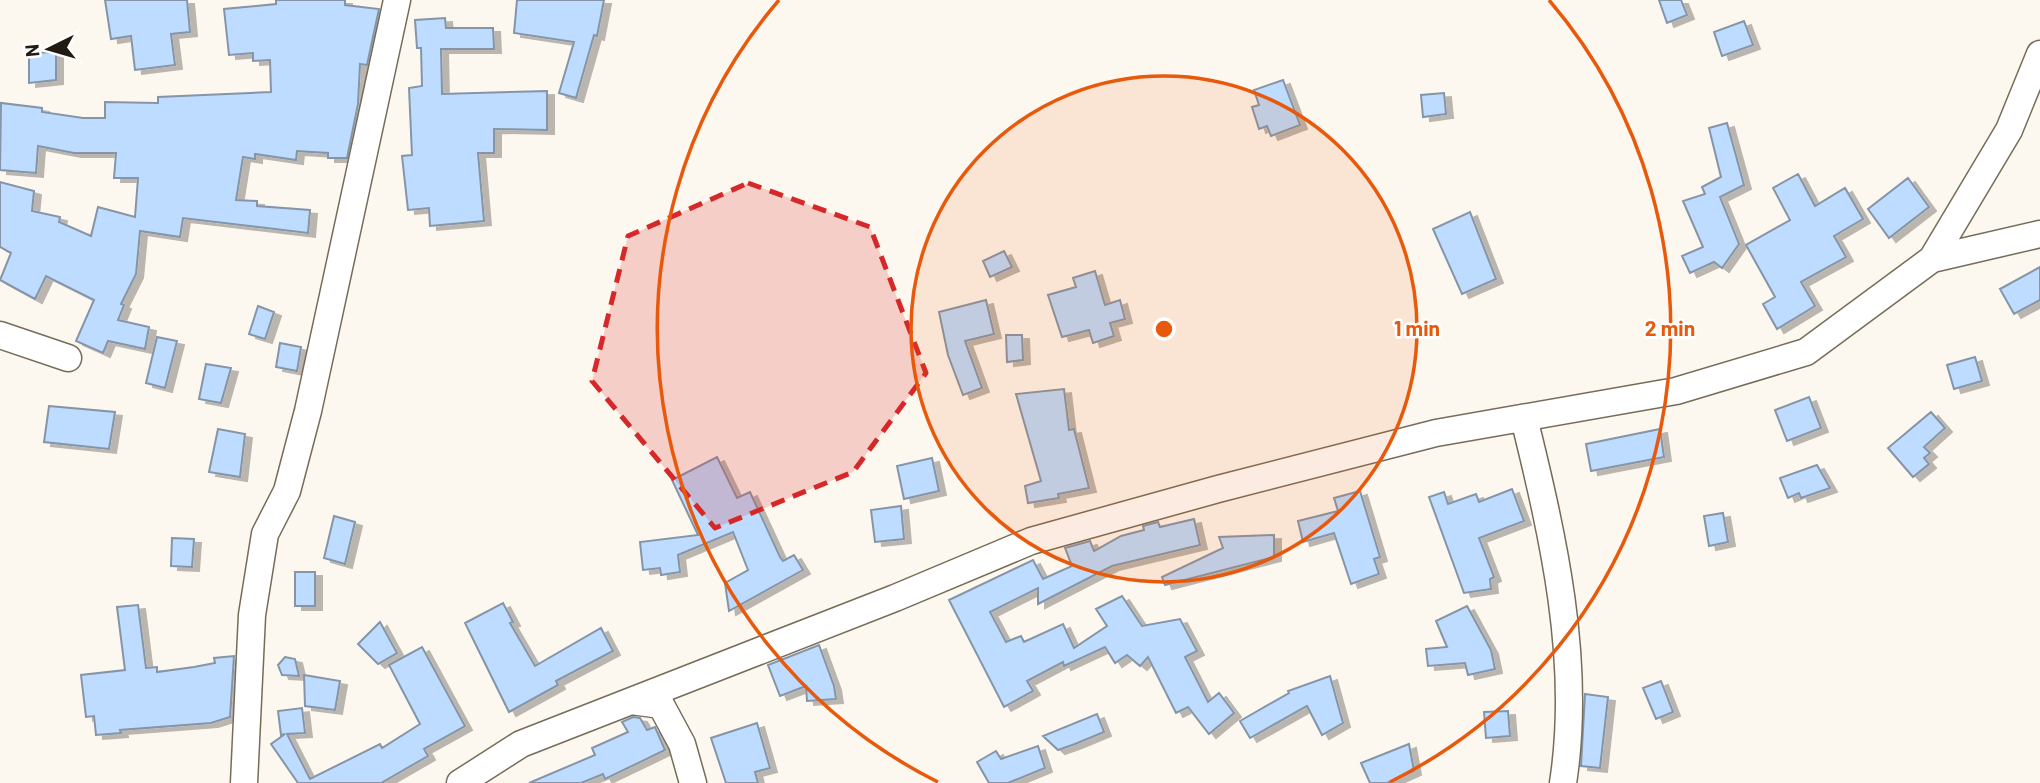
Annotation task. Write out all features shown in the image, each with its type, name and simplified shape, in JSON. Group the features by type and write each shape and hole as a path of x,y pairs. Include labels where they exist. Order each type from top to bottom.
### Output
{"street":[{"path":"244,783 252,615 265,534 287,491 308,411 397,0"},
{"path":"460,783 521,744 895,598 1031,541 1436,433 1675,391 1806,352 1932,259 2009,130 2040,54"},
{"path":"1932,259 2040,234"},
{"path":"0,335 68,358"},
{"path":"1524,418 1547,510 1567,641 1566,761 1563,783"},
{"path":"629,701 661,705 682,744 692,783"}],"highlighted area":[{"path":"748,183 870,227 926,373 853,472 715,528 592,381 628,236"}],"building":[{"path":"105,0 187,0 190,32 171,34 175,65 135,70 131,36 111,39"},
{"path":"276,0 345,0 345,5 379,9 367,65 360,64 358,104 347,158 328,158 328,153 297,151 296,160 255,154 255,159 243,157 236,200 257,201 257,206 310,210 308,233 183,218 180,237 140,231 136,274 121,304 124,305 118,320 149,327 145,349 108,341 103,353 76,341 94,300 46,276 35,299 0,280 11,253 0,247 0,182 34,191 32,211 60,217 59,222 91,236 98,207 135,217 138,178 114,178 116,153 74,153 38,146 36,173 0,170 1,103 42,108 42,112 83,118 105,118 105,102 158,103 158,97 271,92 270,60 253,61 253,53 229,55 224,9 276,4"},
{"path":"517,0 604,0 597,36 594,35 576,98 559,93 574,42 514,33"},
{"path":"1659,0 1681,0 1687,15 1667,23"},
{"path":"445,18 446,28 493,28 494,49 441,49 442,94 547,91 547,130 494,129 494,153 478,153 484,221 430,226 429,208 408,210 402,156 412,155 409,88 422,86 421,48 417,48 415,20"},
{"path":"1744,21 1753,45 1722,56 1714,32"},
{"path":"56,52 56,80 29,83 29,53"},
{"path":"1283,80 1300,125 1271,136 1267,126 1259,129 1252,107 1259,105 1254,90"},
{"path":"1444,93 1446,114 1423,117 1421,95"},
{"path":"1727,123 1744,185 1720,197 1739,244 1722,268 1714,262 1690,273 1682,256 1703,247 1683,201 1705,194 1702,187 1721,177 1709,128"},
{"path":"1798,174 1815,206 1845,188 1863,219 1834,236 1846,257 1801,282 1815,306 1777,329 1763,304 1775,297 1746,245 1790,220 1773,188"},
{"path":"1908,178 1929,207 1889,238 1868,209"},
{"path":"1470,212 1496,279 1462,294 1433,229"},
{"path":"1004,251 1012,267 990,277 983,261"},
{"path":"2040,267 2040,300 2014,314 2000,289"},
{"path":"1095,271 1105,305 1120,300 1125,319 1110,323 1114,336 1093,343 1089,330 1062,337 1048,295 1076,287 1073,278"},
{"path":"986,300 994,334 965,341 982,388 963,395 948,355 939,312"},
{"path":"258,306 274,312 265,339 249,334"},
{"path":"1006,335 1022,335 1023,360 1007,362"},
{"path":"157,337 177,341 165,388 146,383"},
{"path":"280,343 301,347 297,371 276,367"},
{"path":"1975,357 1982,381 1954,389 1947,365"},
{"path":"206,364 231,368 221,403 199,399"},
{"path":"1064,389 1069,430 1074,429 1089,488 1058,494 1059,498 1028,503 1025,486 1041,481 1016,394"},
{"path":"1809,397 1821,428 1787,441 1775,410"},
{"path":"49,406 115,412 109,449 44,442"},
{"path":"1931,412 1945,428 1924,447 1930,453 1924,458 1929,464 1913,477 1888,448"},
{"path":"218,429 245,434 240,477 209,472"},
{"path":"1660,429 1664,457 1591,471 1586,444"},
{"path":"717,457 737,498 750,492 783,561 794,555 803,570 729,611 725,583 748,570 733,532 678,555 680,572 661,575 660,568 643,570 640,542 698,535 672,480"},
{"path":"932,458 939,491 904,499 897,466"},
{"path":"1817,465 1830,488 1801,498 1799,493 1788,498 1780,478"},
{"path":"1512,489 1524,521 1479,538 1494,577 1490,579 1491,589 1464,593 1429,497 1444,492 1448,504 1476,494 1479,502"},
{"path":"1360,491 1380,557 1374,559 1379,574 1351,584 1334,533 1303,542 1298,521 1338,511 1334,498"},
{"path":"901,506 904,539 875,542 871,510"},
{"path":"1723,513 1728,542 1709,546 1704,516"},
{"path":"334,516 355,522 345,564 324,558"},
{"path":"1194,519 1200,545 1112,566 1038,604 1038,588 990,612 1006,642 1021,636 1024,642 1063,624 1074,648 1107,626 1096,609 1122,596 1142,626 1180,619 1197,651 1185,657 1208,702 1219,693 1234,713 1209,734 1188,707 1176,713 1148,657 1140,666 1127,655 1115,663 1105,647 1064,666 1063,662 1027,681 1033,691 1004,707 949,600 1033,560 1043,579 1072,566 1065,548 1090,541 1094,551 1121,536 1144,530 1143,526 1158,522 1160,527"},
{"path":"1274,535 1274,557 1165,585 1162,577 1223,548 1219,537"},
{"path":"172,538 194,539 192,567 171,566"},
{"path":"295,572 315,572 315,606 295,606"},
{"path":"503,603 513,622 510,623 535,666 601,628 613,651 556,681 558,685 509,712 465,623"},
{"path":"138,605 146,668 157,667 157,672 194,667 215,663 214,658 234,656 230,717 211,723 120,730 121,733 96,735 94,716 86,717 81,675 125,670 117,607"},
{"path":"1467,606 1491,650 1495,669 1468,675 1465,663 1428,666 1426,649 1447,647 1436,621"},
{"path":"380,622 397,653 378,664 358,644"},
{"path":"819,645 836,699 807,701 806,686 780,696 768,665"},
{"path":"422,647 465,726 424,749 428,756 381,783 298,783 271,744 285,734 281,735 278,711 302,708 305,733 287,734 310,779 380,744 382,748 420,724 389,665"},
{"path":"285,657 295,659 299,676 282,675 278,665"},
{"path":"304,675 340,681 335,710 305,706"},
{"path":"1330,676 1343,723 1322,735 1307,706 1250,738 1240,721 1289,693 1288,691"},
{"path":"1661,681 1673,712 1656,719 1643,688"},
{"path":"1585,694 1608,697 1600,768 1581,766"},
{"path":"1508,711 1510,736 1486,738 1484,712"},
{"path":"1097,714 1104,732 1075,744 1058,750 1043,736"},
{"path":"633,717 640,718 647,730 655,727 665,750 605,779 603,774 581,783 529,783 595,755 592,748 628,732 622,722"},
{"path":"757,723 770,768 755,772 758,783 726,783 711,738"},
{"path":"1409,744 1414,771 1387,783 1370,783 1361,763"},
{"path":"1038,746 1045,768 1008,783 989,783 977,762 996,751 1001,759"}]}
